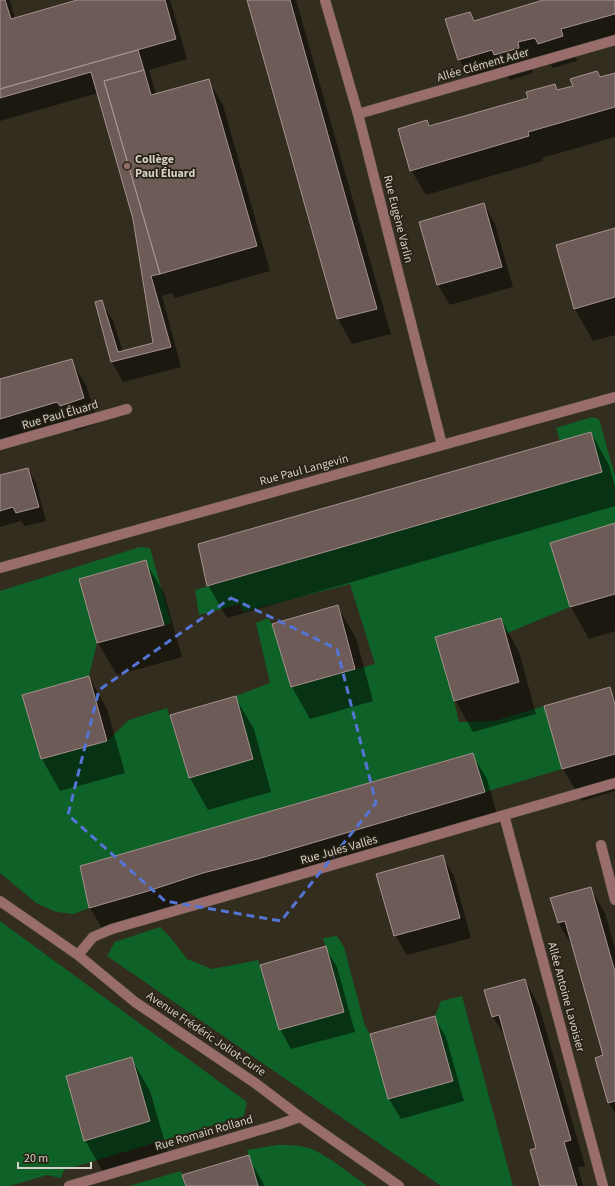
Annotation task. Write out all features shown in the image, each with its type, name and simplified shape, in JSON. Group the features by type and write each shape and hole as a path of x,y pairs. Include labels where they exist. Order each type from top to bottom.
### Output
{"street":[{"name":"Rue Eugène Varlin","path":"325,0 358,114 442,445"},
{"name":"Allée Clément Ader","path":"358,114 615,40"},
{"name":"Rue Paul Langevin","path":"0,568 615,397"},
{"name":"Rue Paul Éluard","path":"0,446 127,410"},
{"name":"Rue Jules Vallès","path":"78,955 93,937 112,929 615,783"},
{"name":"Allée Antoine Lavoisier","path":"504,815 603,1186"},
{"path":"601,845 615,900"},
{"name":"Avenue Frédéric Joliot-Curie","path":"0,901 78,955 135,1002 255,1083 300,1117 399,1186"},
{"name":"Rue Romain Rolland","path":"69,1186 300,1117"}],"highlighted area":[{"path":"231,598 337,649 376,803 281,921 165,901 68,815 99,690"}],"green space":[{"path":"592,417 599,419 615,476 615,523 551,543 570,607 505,634 454,701 459,722 495,721 544,706 562,769 485,792 472,753 80,866 89,908 74,914 56,912 36,903 0,873 0,591 140,547 150,548 171,623 164,625 145,560 79,579 97,643 89,676 22,695 41,759 107,741 129,720 167,708 189,778 253,759 236,696 270,683 256,623 268,618 272,624 291,687 375,664 350,584 243,612 240,604 199,615 195,590 602,472 591,432 560,441 556,428"},
{"path":"0,921 247,1102 244,1116 64,1170 61,1178 47,1175 10,1186 0,1186","holes":["131,1057 150,1120 84,1141 66,1077"]},
{"path":"160,927 171,938 187,959 212,969 258,960 279,1029 344,1012 323,938 337,936 344,947 365,1026 370,1034 389,1099 453,1080 435,1016 441,1001 462,996 513,1186 441,1186 107,956 115,942"},
{"path":"277,1145 299,1146 319,1152 367,1186 258,1186 247,1150"},
{"path":"181,1171 186,1186 129,1186"}],"building":[{"path":"0,0 5,0 11,19 77,0 165,0 176,39 0,89"},
{"path":"247,0 290,0 377,309 337,319"},
{"path":"543,0 615,0 615,14 561,29 563,36 538,44 535,38 518,42 519,48 494,55 492,50 458,60 445,19 470,12 474,21"},
{"path":"138,50 144,70 104,81 160,274 151,276 171,347 111,362 95,302 102,300 118,352 153,343 133,219 91,72 0,98 0,89"},
{"path":"144,70 151,95 209,79 257,246 160,274 104,81"},
{"path":"597,71 600,77 615,73 615,107 528,132 529,136 410,171 398,129 427,120 429,126 528,98 526,92 555,84 557,90 573,86 570,79"},
{"path":"484,203 502,267 437,285 419,222"},
{"path":"615,228 615,297 574,309 556,245"},
{"path":"72,359 84,398 60,406 57,402 0,419 0,379"},
{"path":"591,432 602,472 207,586 198,544"},
{"path":"28,468 39,507 16,513 13,507 0,511 0,475"},
{"path":"615,523 615,594 570,607 550,543"},
{"path":"146,560 164,625 97,643 79,579"},
{"path":"338,605 355,669 291,687 272,624"},
{"path":"501,618 519,682 454,701 435,637"},
{"path":"89,676 107,741 41,759 22,695"},
{"path":"610,687 615,704 615,754 562,769 544,706"},
{"path":"236,696 253,759 189,778 170,715"},
{"path":"473,753 485,792 261,858 203,873 89,908 80,866"},
{"path":"443,855 460,918 394,936 376,874"},
{"path":"591,887 615,972 615,1101 608,1103 595,1058 603,1055 565,921 558,923 550,898"},
{"path":"326,946 344,1012 279,1030 260,965"},
{"path":"525,979 571,1140 564,1142 577,1186 540,1186 530,1150 536,1148 499,1015 492,1017 484,990"},
{"path":"435,1016 453,1081 388,1099 370,1034"},
{"path":"132,1057 150,1121 84,1141 66,1076"},
{"path":"249,1155 258,1186 186,1186 182,1175"}],"place":[{"name":"Collège Paul Éluard","path":"127,166"}]}
